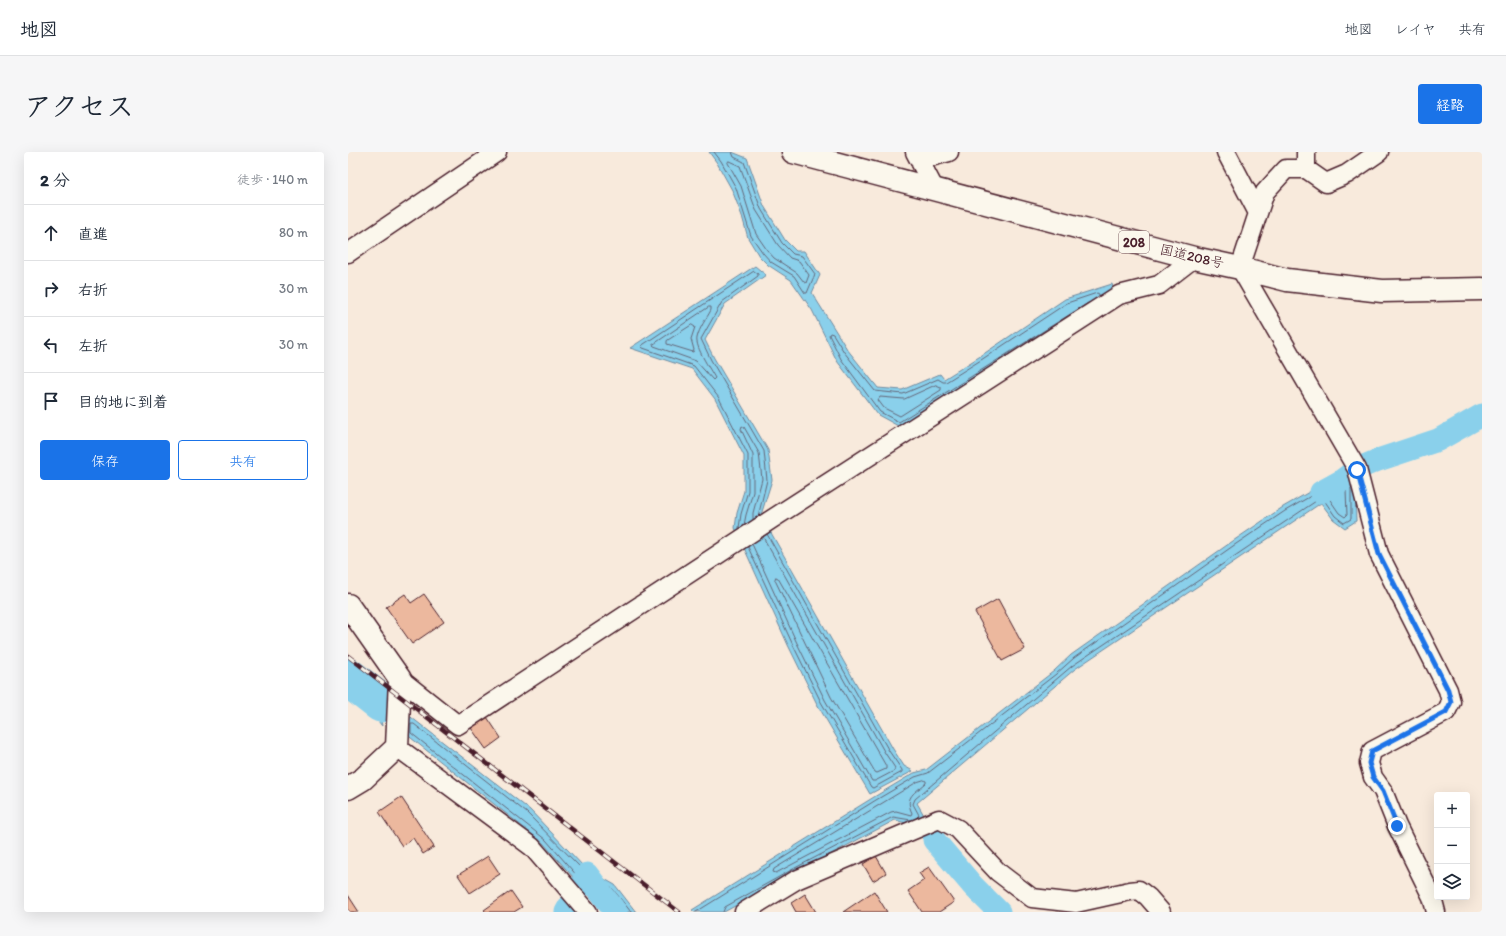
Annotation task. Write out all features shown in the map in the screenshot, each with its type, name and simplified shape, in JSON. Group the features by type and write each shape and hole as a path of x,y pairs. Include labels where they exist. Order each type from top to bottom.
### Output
{"main road":[{"name":"国道208号","path":"793,152 1194,258 1287,280 1382,291 1482,289"},
{"path":"348,605 400,679 397,747 363,779 348,788"}],"street":[{"path":"348,253 497,152"},
{"path":"935,190 917,156 949,152"},
{"path":"1226,152 1258,213"},
{"path":"1379,152 1347,174 1326,183 1306,161 1286,169 1265,192 1240,268 1357,470 1379,554 1448,690 1451,702 1446,712 1372,751 1369,763 1373,777 1383,791 1397,826 1432,897 1436,912"},
{"path":"400,679 458,725 1119,294 1159,285 1194,258"},
{"path":"397,747 532,847 588,912"},
{"path":"744,912 796,880 939,819 958,829 998,872 1032,898 1076,903 1139,890 1148,897 1160,912"}],"water":[{"path":"709,152 732,152 747,158 764,206 785,240 796,251 804,251 820,275 812,293 847,349 878,388 902,390 940,374 944,379 1065,299 1112,284 1114,291 900,427 878,415 837,361 812,310 791,280 768,265 759,256 748,238 742,216 732,190"},
{"path":"755,266 766,275 725,304 705,340 768,450 772,480 761,515 893,749 904,766 913,771 870,794 817,704 788,645 735,528 737,513 744,491 744,456 715,399 692,369 630,348"},
{"path":"1344,472 1355,487 1356,521 1345,528 1333,519 1321,503 1075,669 917,803 925,817 913,825 895,820 724,912 694,912 692,910 914,773 926,770 1054,671 1071,655 1283,507"},
{"path":"348,672 377,695 382,726 351,687 348,689"},
{"path":"407,714 530,810 585,868 615,885 636,912 604,912 543,843 406,734"}],"building":[{"path":"405,594 411,603 424,594 444,622 412,644 386,607"},
{"path":"998,599 1025,649 1002,661 975,612"},
{"path":"487,717 501,738 486,749 471,728"},
{"path":"401,797 434,847 423,854 413,838 402,846 379,812"},
{"path":"488,856 500,874 470,893 458,875"},
{"path":"876,856 886,873 873,881 863,864"},
{"path":"929,867 954,902 939,912 922,912 908,891 924,880 919,873"},
{"path":"511,891 522,907 514,912 486,912 484,910"},
{"path":"874,891 887,912 843,912"},
{"path":"805,894 816,912 796,912 791,903"},
{"path":"348,895 359,912 348,912"}],"waterway":[{"path":"1321,492 1341,481 1357,469 1378,460 1438,440 1482,415"},
{"path":"348,677 381,703"},
{"path":"934,840 973,886 999,912"},
{"path":"566,912 587,874 616,912"}],"railway":[{"path":"348,656 679,912"}],"route":[{"path":"1357,470 1379,554 1448,690 1451,702 1446,712 1372,751 1369,763 1373,777 1383,791 1397,826"}]}
